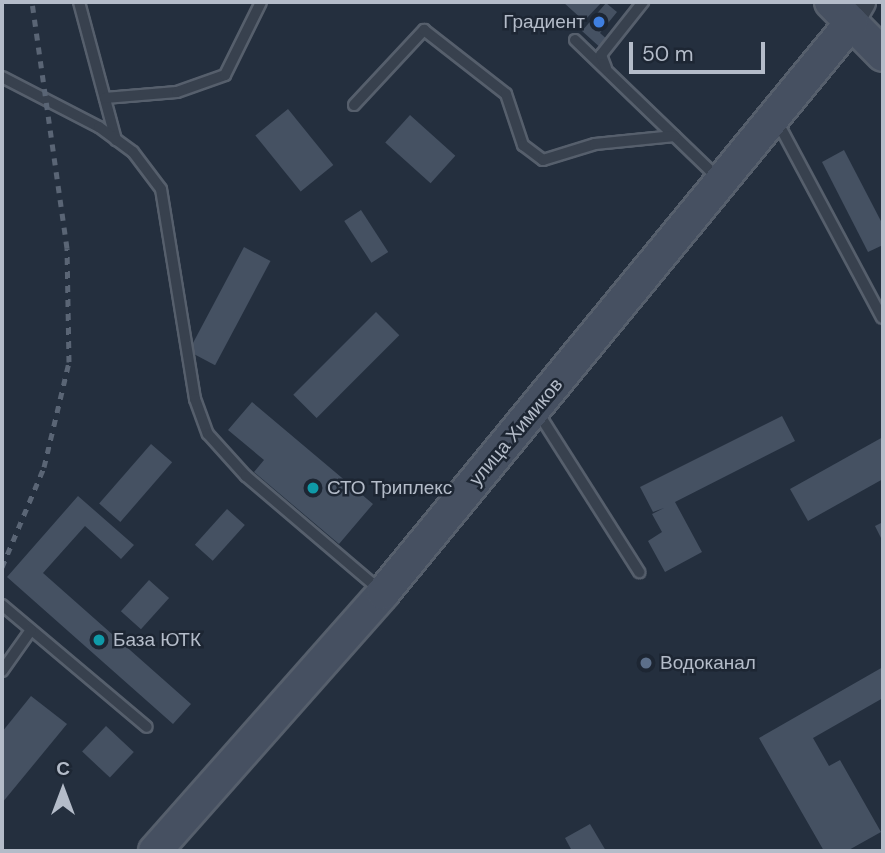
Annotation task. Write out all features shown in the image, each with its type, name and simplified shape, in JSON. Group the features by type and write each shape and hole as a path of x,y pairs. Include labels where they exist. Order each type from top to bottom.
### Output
{"main road":[{"path":"848,9 883,55"},
{"name":"улица Химиков","path":"155,851 383,593 723,183 776,118 848,9"}],"lane":[{"path":"79,2 116,140"},
{"path":"105,98 177,92 225,75 261,2"},
{"path":"607,71 601,55 643,2"},
{"path":"354,104 424,30 506,94 523,145 543,160 594,144 675,136"},
{"path":"575,40 723,183"},
{"path":"2,76 116,140 161,189 194,399 208,434 246,477 383,593"},
{"path":"776,118 882,318"},
{"path":"536,409 639,572"},
{"path":"2,605 147,727"},
{"path":"2,671 31,629"}],"building":[{"path":"563,2 602,2 584,21"},
{"name":"Градиент","path":"606,3 617,12 600,33 609,41 603,50 582,31"},
{"path":"288,109 333,165 301,191 255,135"},
{"path":"410,115 455,156 431,183 385,142"},
{"path":"844,150 883,225 883,245 868,252 822,162"},
{"path":"361,210 388,252 371,263 344,221"},
{"path":"244,247 270,261 215,365 189,351"},
{"path":"376,312 399,335 317,418 293,395"},
{"name":"СТО Триплекс","path":"252,402 373,504 339,544 254,472 264,460 228,430"},
{"path":"782,416 795,441 675,502 702,552 665,572 648,541 662,532 652,514 664,508 653,512 640,487"},
{"path":"883,437 883,479 808,521 790,489"},
{"path":"151,444 172,462 120,522 99,504"},
{"name":"База ЮТК","path":"78,496 134,545 121,559 85,526 43,573 191,704 173,724 7,577"},
{"path":"227,509 245,525 213,561 195,545"},
{"path":"883,522 883,542 875,526"},
{"path":"149,580 169,598 141,629 121,611"},
{"path":"883,667 883,698 813,738 829,766 840,760 881,832 847,851 824,851 759,738"},
{"path":"31,696 67,724 2,803 2,732"},
{"path":"106,726 134,752 110,778 82,752"},
{"path":"590,824 606,851 572,851 565,838"}],"railway":[{"path":"2,567 44,467 69,362 67,248 32,2"}],"place":[{"name":"Градиент","path":"599,22"},
{"name":"СТО Триплекс","path":"313,488"},
{"name":"База ЮТК","path":"99,640"},
{"name":"Водоканал","path":"646,663"}]}
